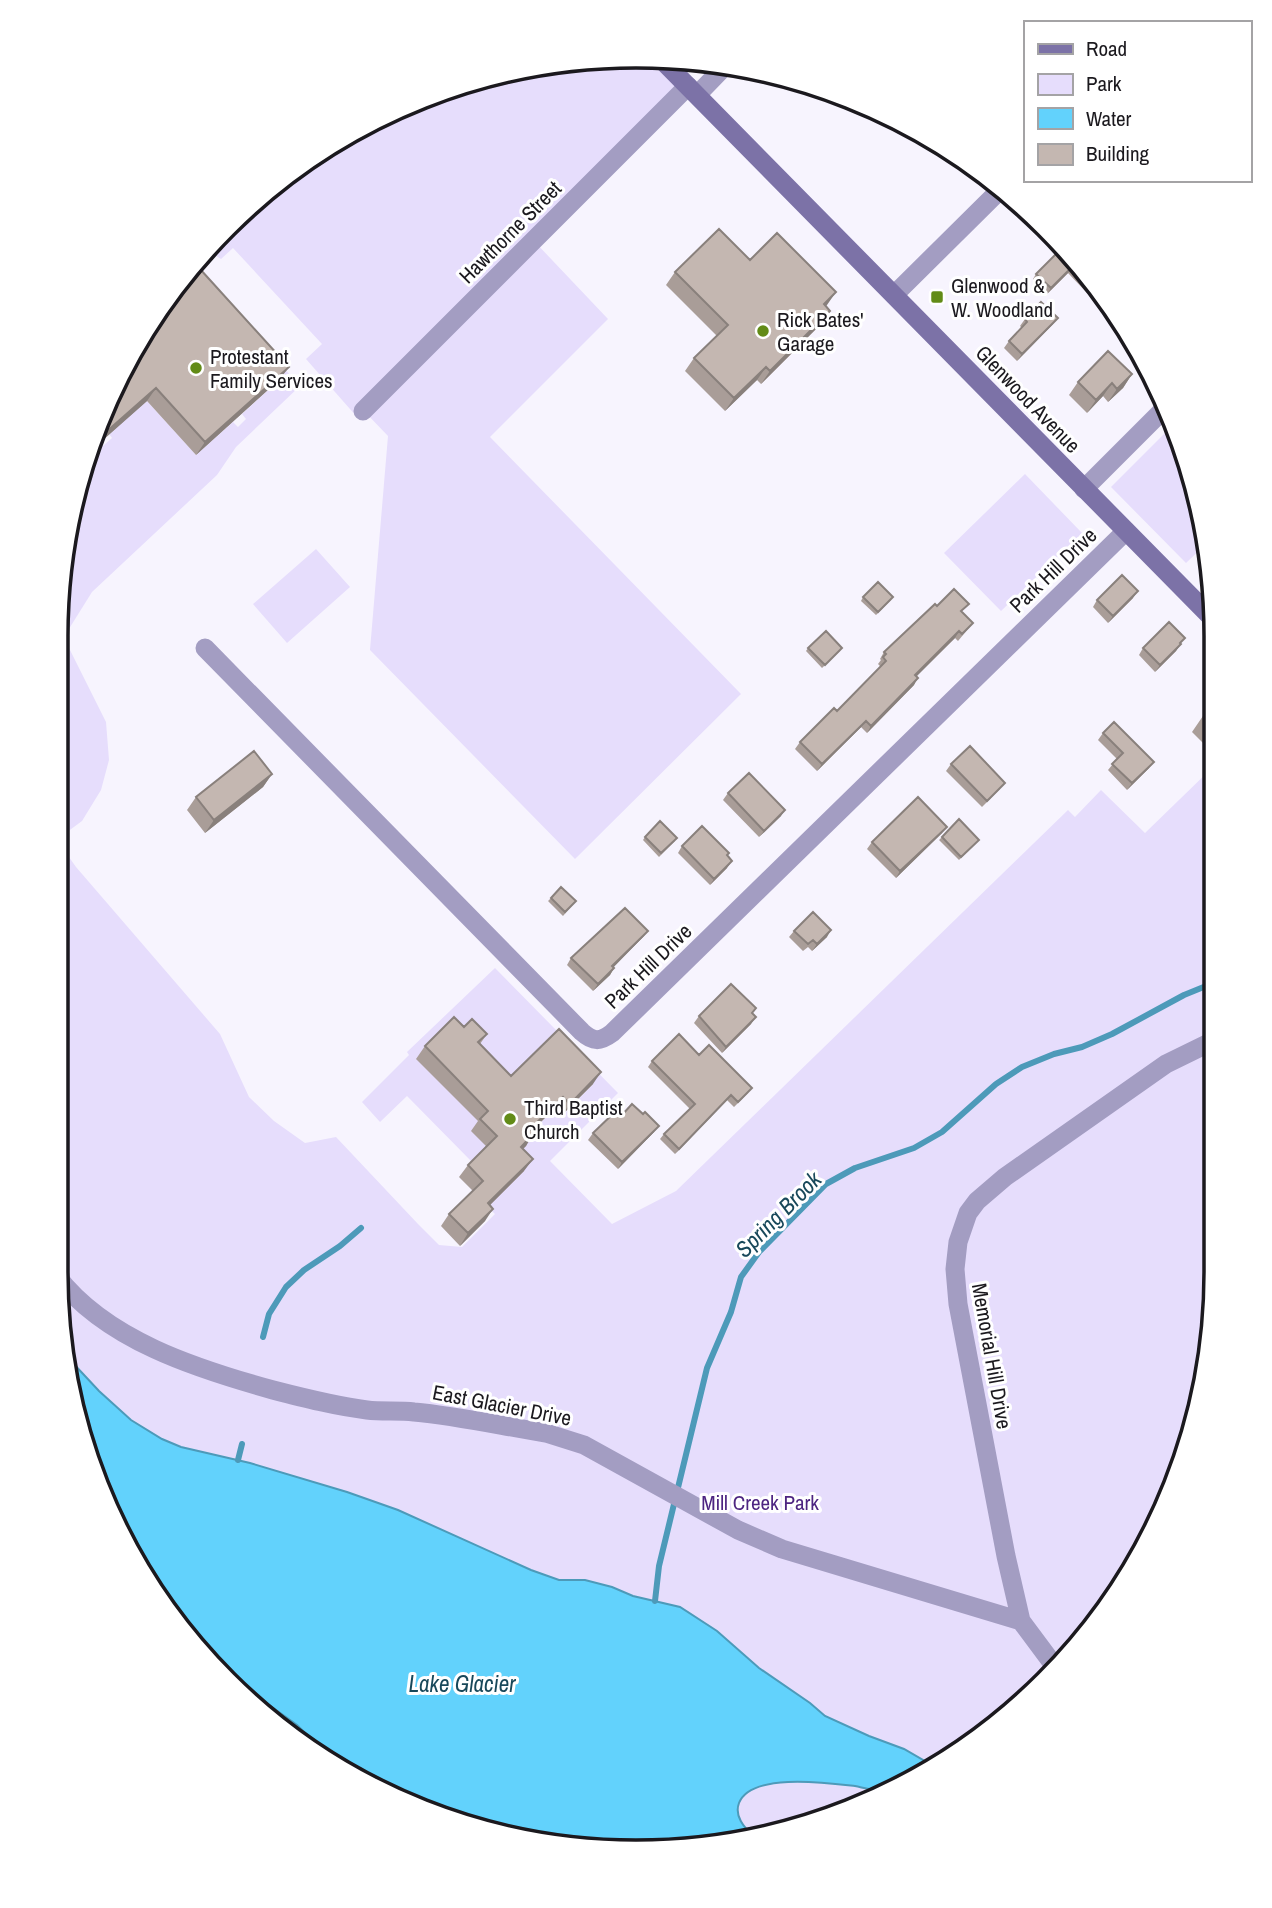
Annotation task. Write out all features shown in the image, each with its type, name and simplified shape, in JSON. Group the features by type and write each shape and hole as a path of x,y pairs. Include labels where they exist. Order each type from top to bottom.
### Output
{"main road":[{"name":"Glenwood Avenue","path":"671,69 1203,609"}],"street":[{"name":"Hawthorne Street","path":"363,411 692,90 714,74"},
{"path":"894,295 994,196"},
{"path":"1084,489 1159,414"},
{"name":"Park Hill Drive","path":"205,648 582,1032 597,1041 612,1033 1126,531"},
{"name":"Memorial Hill Drive","path":"1050,1660 1021,1621 1006,1556 958,1304 955,1269 958,1242 968,1213 977,1201 1004,1177 1166,1064 1204,1045"},
{"name":"East Glacier Drive","path":"68,1290 116,1328 165,1354 229,1378 305,1398 367,1410 414,1412 546,1433 584,1444 738,1530 794,1552 1021,1621"}],"green space":[{"path":"599,69 671,69 688,86 534,241 608,319 490,437 741,694 575,859 370,650 388,436 364,411 357,417 306,359 322,344 233,248 221,259 215,255 262,209 321,164 385,127 454,98 525,79"},
{"path":"199,274 300,386 236,447 217,475 92,592 68,630 69,599 79,525 98,454 101,445 112,438 109,434 147,401 196,455 233,422 238,427 246,419 242,414 279,380 172,310"},
{"path":"1166,432 1184,489 1197,552 1186,563 1111,487"},
{"path":"1025,474 1082,533 1001,611 944,553"},
{"path":"316,549 350,587 287,643 253,604"},
{"path":"68,646 106,722 109,760 101,790 82,821 68,831"},
{"name":"Mill Creek Park","path":"1204,776 1204,1272 1199,1346 1193,1383 1174,1454 1161,1489 1128,1556 1086,1618 1063,1646 1010,1699 982,1722 920,1764 853,1797 818,1810 747,1829 710,1835 673,1839 599,1839 525,1829 489,1820 419,1797 385,1781 352,1764 290,1722 262,1699 209,1646 164,1587 127,1523 98,1454 79,1383 69,1309 68,1272 68,856 220,1034 249,1097 274,1121 305,1143 336,1137 439,1245 462,1247 495,1214 488,1207 521,1141 554,1109 562,1116 593,1084 480,1123 488,1148 473,1163 407,1096 380,1122 362,1102 409,1055 407,1052 495,968 618,1093 550,1161 612,1224 676,1191 1068,810 1075,817 1101,790 1145,833"}],"water":[{"name":"Lake Glacier","path":"76,1367 131,1420 181,1447 250,1463 347,1492 398,1510 559,1580 585,1580 633,1596 680,1607 717,1631 759,1668 825,1716 904,1749 925,1761 870,1789 810,1782 774,1783 759,1787 746,1793 739,1803 738,1812 746,1829 673,1839 599,1839 525,1829 454,1810 419,1797 352,1764 262,1699 209,1646 186,1618 144,1556 111,1489 98,1454"}],"building":[{"name":"Rick Bates' Garage","path":"719,229 750,260 777,233 836,292 824,304 830,311 770,371 766,367 734,398 694,358 728,325 675,272"},
{"path":"1056,254 1069,270 1051,288 1036,274"},
{"name":"Protestant Family Services","path":"202,271 289,367 205,442 156,388 106,432 144,352"},
{"path":"1041,302 1058,318 1022,354 1009,341"},
{"path":"1108,351 1132,374 1117,389 1112,383 1096,400 1078,382"},
{"path":"1122,575 1138,591 1113,616 1097,600"},
{"path":"878,582 893,597 878,612 863,597"},
{"path":"954,589 969,604 961,611 973,623 962,634 959,631 915,675 918,678 871,726 866,721 822,764 800,742 834,708 837,711 886,661 884,652"},
{"path":"1169,622 1185,638 1160,665 1143,648"},
{"path":"826,631 842,648 825,665 808,648"},
{"path":"1114,722 1154,762 1132,783 1112,764 1123,753 1103,733"},
{"path":"970,746 1005,783 987,801 951,764"},
{"path":"254,751 272,774 214,820 196,797"},
{"path":"749,773 785,810 764,831 728,793"},
{"path":"918,797 947,827 900,871 872,842"},
{"path":"959,819 979,840 961,857 942,837"},
{"path":"660,821 677,838 661,853 645,837"},
{"path":"702,826 729,853 727,855 732,861 714,879 682,846"},
{"path":"561,887 576,901 565,912 551,898"},
{"path":"625,908 648,931 612,966 614,968 598,984 571,958"},
{"path":"813,912 831,930 817,944 813,940 808,944 794,931"},
{"path":"731,984 756,1008 752,1013 756,1017 726,1047 699,1016"},
{"name":"Third Baptist Church","path":"454,1017 464,1027 472,1019 487,1034 478,1042 511,1076 559,1029 601,1072 570,1104 563,1097 530,1129 534,1133 521,1147 533,1159 488,1203 493,1209 468,1233 449,1214 483,1181 468,1165 497,1136 480,1119 488,1111 425,1046"},
{"path":"679,1034 699,1055 709,1045 752,1088 738,1102 731,1095 679,1149 664,1134 695,1104 652,1061"},
{"path":"632,1104 659,1126 622,1162 593,1133 617,1110 622,1115"}],"waterway":[{"name":"Spring Brook","path":"655,1601 659,1566 707,1368 731,1312 741,1277 759,1252 826,1184 855,1168 914,1148 942,1132 996,1084 1022,1067 1112,1034 1204,987"},
{"path":"263,1337 269,1314 286,1287 304,1270 361,1228"},
{"path":"238,1460 242,1444"}],"place":[{"name":"Glenwood & W. Woodland","path":"937,297"},
{"name":"Rick Bates' Garage","path":"763,331"},
{"name":"Protestant Family Services","path":"196,368"},
{"name":"Third Baptist Church","path":"510,1119"}]}
